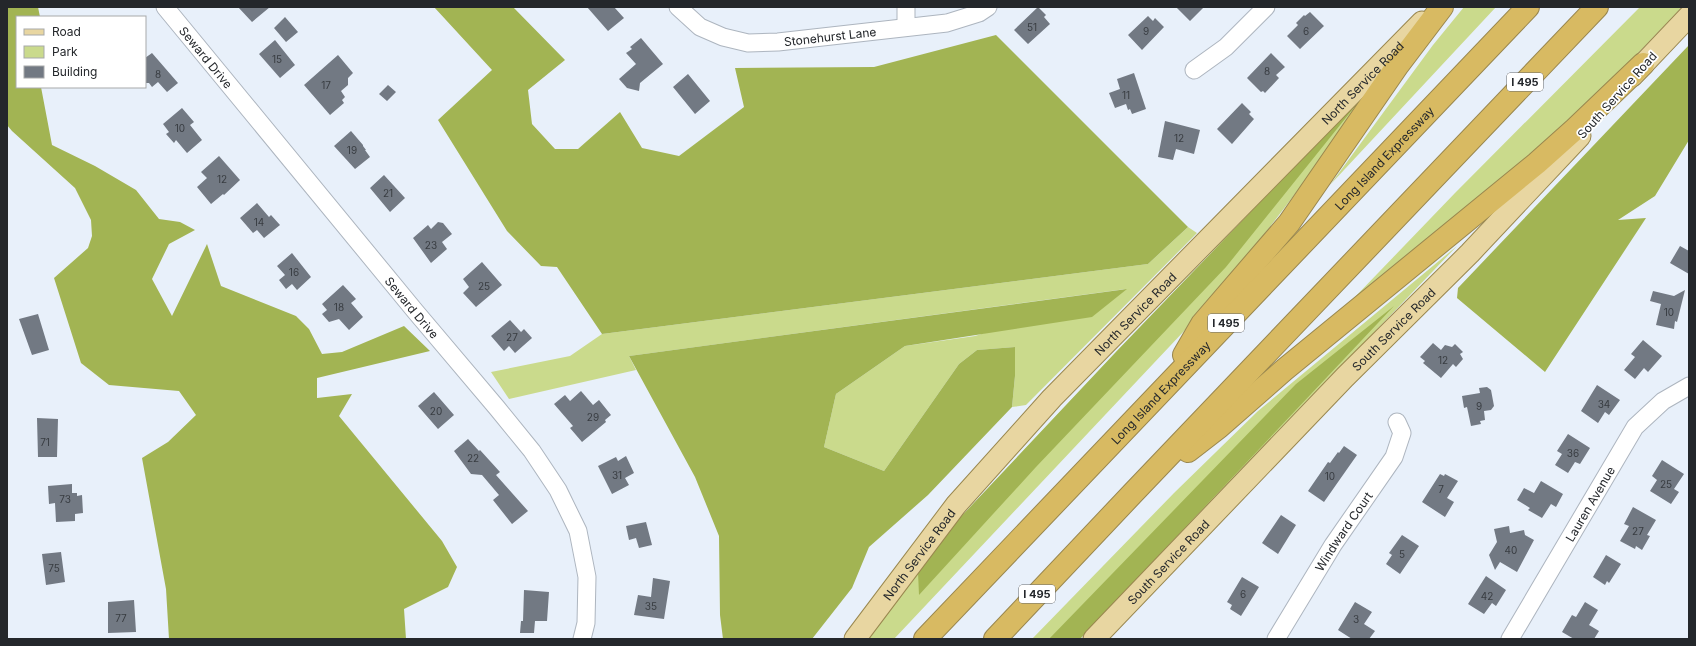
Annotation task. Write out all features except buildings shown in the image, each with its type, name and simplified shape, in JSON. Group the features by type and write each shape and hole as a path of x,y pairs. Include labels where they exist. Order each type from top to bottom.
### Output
{"highway":[{"path":"1167,385 1202,324 1289,223 1398,65 1442,7"},
{"name":"Long Island Expressway","path":"925,639 1528,7"},
{"name":"I 495","path":"995,639 1597,7"},
{"path":"1572,33 1604,7"},
{"path":"1132,494 1219,426 1284,370 1537,163 1564,140 1643,64"}],"main road":[{"name":"North Service Road","path":"855,639 956,506 1052,398 1436,7"},
{"name":"South Service Road","path":"1094,639 1345,376 1470,253 1581,135 1643,64 1689,16"}],"street":[{"name":"Seward Drive","path":"165,7 415,312 532,451 558,490 578,531 587,577 586,623 582,639"},
{"name":"Stonehurst Lane","path":"678,7 700,27 723,37 748,42 778,42 906,27 947,24 979,13 988,7"},
{"path":"906,7 906,27"},
{"path":"1194,70 1226,47 1266,7"},
{"name":"Lauren Avenue","path":"1510,639 1635,427 1663,401 1689,386"},
{"name":"Windward Court","path":"1276,639 1333,545 1394,457 1402,433 1397,422"}],"green space":[{"path":"7,7 38,7 40,16 16,16 16,88 41,88 52,145 95,166 136,190 159,219 180,222 195,230 169,244 152,279 172,316 207,244 221,286 296,316 309,329 322,354 342,352 404,326 430,351 317,378 317,398 352,394 339,416 442,541 457,567 448,587 404,609 406,639 169,639 166,589 142,458 168,442 196,415 179,391 109,385 81,363 54,278 88,248 92,236 91,220 75,188 7,125"},
{"path":"434,7 513,7 565,60 528,90 532,124 555,149 578,149 620,112 642,148 679,156 744,107 735,68 874,67 996,35 1188,227 1148,264 602,334 557,267 541,266 507,231 438,120 492,70"},
{"path":"1464,7 1496,7 1330,185 1433,45"},
{"path":"1640,7 1682,7 1550,143 1366,295 1354,298 1455,193"},
{"path":"1689,45 1689,140 1655,196 1618,220 1646,218 1545,372 1457,298 1458,288"},
{"path":"1369,89 1371,94 1218,295 894,639 867,639 957,521 1116,352"},
{"path":"1369,89 1226,267 1036,467 919,595 918,572 957,521 1116,352"},
{"path":"1188,227 1197,233 1026,405 1012,407 1015,376 1015,347 977,350 959,364 884,471 824,447 836,394 905,346 975,336 1126,289 629,356 636,370 509,399 491,372 570,356 602,334 1148,264"},
{"path":"1457,246 1080,639 1032,639 1174,493 1258,411"},
{"path":"1127,289 1092,317 905,346 836,394 824,447 884,471 959,364 977,350 1015,347 1015,376 1012,407 928,495 869,547 852,588 812,639 723,639 720,615 719,536 695,477 629,356"},
{"path":"1394,306 1080,639 1049,639 1296,384"}]}
